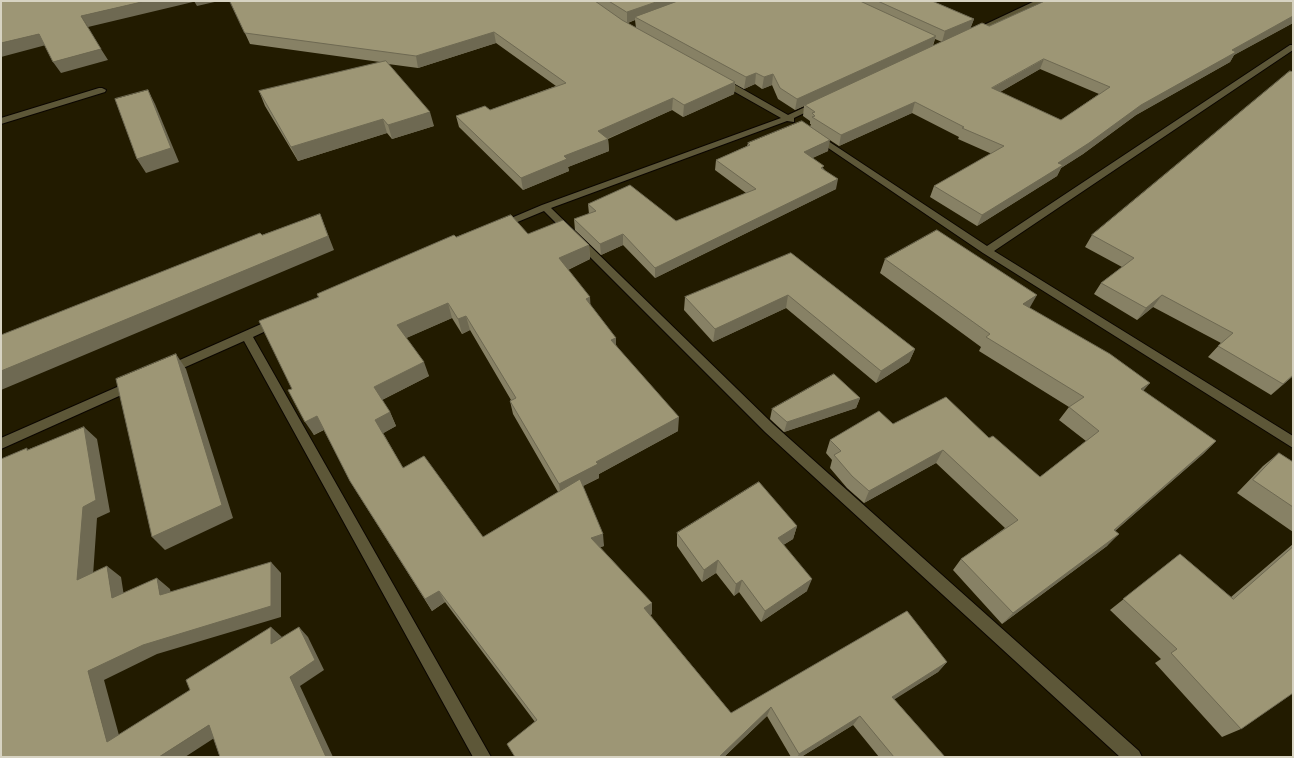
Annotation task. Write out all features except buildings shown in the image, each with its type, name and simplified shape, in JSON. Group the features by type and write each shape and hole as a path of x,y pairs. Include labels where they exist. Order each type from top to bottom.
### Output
{"street":[{"path":"963,37 1041,1"},
{"path":"987,251 1293,47"},
{"path":"714,77 788,118 987,251 1293,443"},
{"path":"1,121 102,90"},
{"path":"494,229 545,207 788,118 830,99"},
{"path":"545,207 769,428 1133,757"},
{"path":"159,374 290,316"},
{"path":"246,335 482,757"},
{"path":"1,444 145,380"}]}
